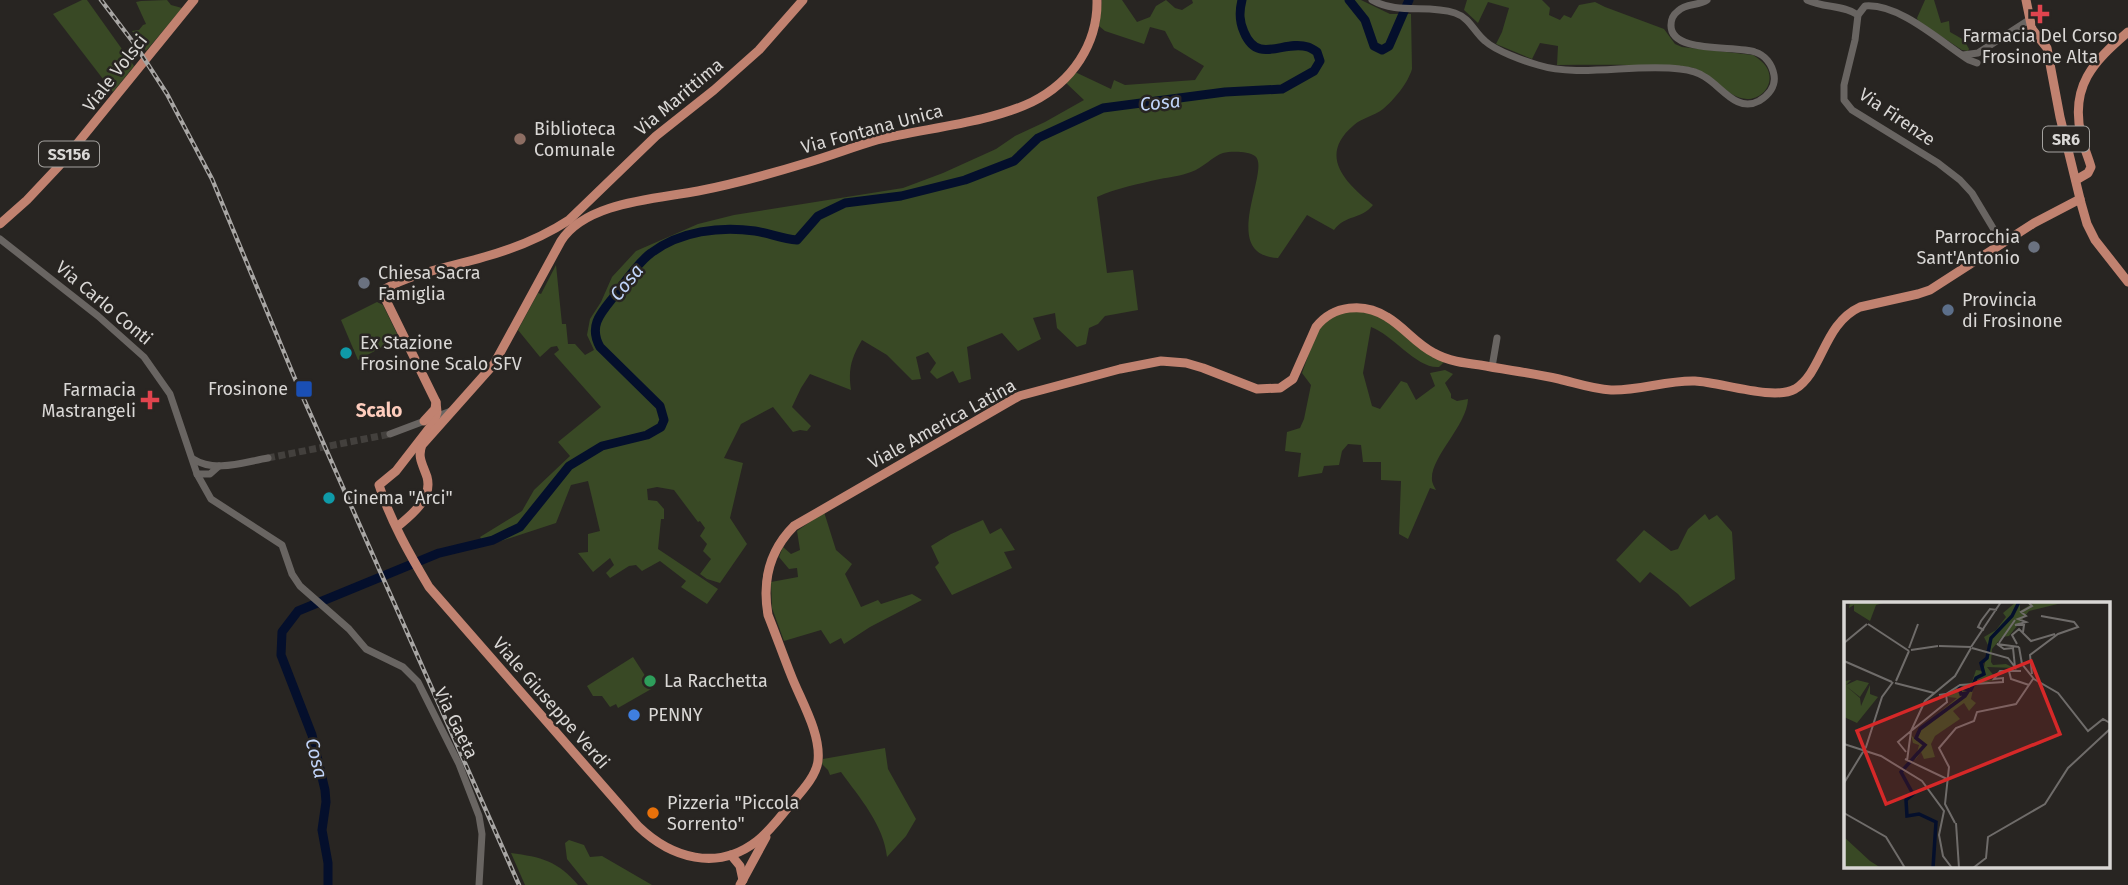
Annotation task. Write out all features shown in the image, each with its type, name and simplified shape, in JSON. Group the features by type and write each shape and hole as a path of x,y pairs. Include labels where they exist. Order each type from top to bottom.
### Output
{"main road":[{"name":"Viale Volsci","path":"0,224 60,166 194,0"},
{"name":"Via Marittima","path":"436,402 383,291 406,279 517,246 573,217 656,136 759,50 803,0"},
{"name":"Via Fontana Unica","path":"562,240 572,227 598,213 633,202 752,179 876,141 980,118 1032,102 1072,71 1084,54 1095,30 1097,0"},
{"path":"2026,0 2029,20"},
{"name":"SR6","path":"2029,20 2032,29 2047,48 2080,199"},
{"path":"2076,180 2088,173 2091,167 2078,121 2081,86 2087,73 2099,59 2128,32"},
{"path":"2080,199 2095,240 2128,282"},
{"name":"Viale America Latina","path":"731,855 747,848 771,827 813,775 818,764 818,748 812,728 768,615 765,599 766,577 778,544 794,526 1019,396 1161,361 1186,363 1257,389 1280,388 1293,379 1321,321 1334,312 1360,307 1388,317 1430,352 1440,357 1607,390 1694,381 1758,391 1789,392 1808,377 1832,333 1851,311 1930,290 2010,239 2080,199"},
{"path":"590,201 590,207 598,213"},
{"path":"397,527 424,500 428,480 420,461 420,449 449,412 494,364 562,240 560,233 552,230"},
{"path":"436,402 441,410 449,412"},
{"path":"436,402 436,417"},
{"path":"424,421 435,409 436,402"},
{"name":"Viale Giuseppe Verdi","path":"436,417 401,466 379,485 405,544 429,587 624,811 652,839 673,852 690,856 709,859 731,855"},
{"path":"741,882 771,827"},
{"path":"747,848 753,852 753,860"},
{"path":"731,855 740,866 741,882"}],"street":[{"path":"1372,0 1395,9 1448,11 1461,15 1490,45 1537,65 1555,69 1684,69 1703,75 1735,101 1756,103 1770,93 1774,82 1772,67 1765,58 1749,50 1691,45 1674,36 1672,18 1679,9 1707,0"},
{"path":"1807,0 1828,8 1849,10 1858,15 1865,6 1892,10 1977,63"},
{"name":"Via Firenze","path":"1858,15 1844,85 1846,103 1858,114 1951,172 1972,193 1990,223"},
{"path":"1961,54 1979,53 2029,20"},
{"path":"1990,223 2010,239"},
{"path":"1990,223 1997,238 1997,247"},
{"name":"Via Carlo Conti","path":"0,239 98,316 144,357 170,394 206,493"},
{"path":"1492,367 1497,338"},
{"path":"390,434 449,412"},
{"path":"197,474 220,466 268,458"},
{"path":"192,459 208,470"},
{"path":"206,493 208,470"},
{"name":"Via Gaeta","path":"206,493 218,504 282,545 292,574 300,586 358,638 366,649 402,667 418,682 459,764 479,816 482,834 479,885"}],"green space":[{"path":"87,0 134,66 113,92 53,14"},
{"path":"167,0 171,5 182,8 146,51 132,31 139,30 146,24 136,2"},
{"path":"1102,0 1122,0 1137,22 1150,17 1156,6 1166,0 1182,10 1193,3 1192,0 1361,0 1390,14 1411,14 1412,69 1407,80 1383,109 1354,125 1343,136 1338,147 1337,158 1345,178 1373,205 1364,213 1343,221 1334,230 1307,215 1278,258 1260,253 1251,243 1248,228 1258,164 1252,154 1223,153 1187,173 1128,186 1097,197 1107,273 1133,270 1138,310 1105,316 1098,324 1089,328 1086,344 1077,347 1057,328 1055,313 1033,318 1041,339 1018,351 1002,333 967,347 971,379 959,383 953,371 937,379 930,372 936,363 928,352 916,357 921,379 912,380 887,355 862,340 851,364 851,390 810,374 801,388 792,407 811,426 807,431 793,432 773,407 741,424 724,458 743,463 730,518 747,544 720,583 700,574 711,559 703,551 707,544 700,536 705,528 700,521 698,522 674,490 657,487 647,489 648,500 657,501 664,509 658,549 718,589 707,604 681,587 686,581 660,561 642,571 636,565 629,566 610,578 606,573 614,565 610,558 593,572 578,553 588,552 588,534 600,531 588,481 571,485 556,523 486,546 480,537 522,511 534,490 570,456 558,442 601,407 554,354 559,350 557,346 551,347 540,357 518,330 556,265 562,324 566,324 568,344 575,344 585,355 594,350 587,335 590,319 612,277 636,251 698,224 734,215 903,188 943,173 996,149 1015,136 1084,100 1065,82 1075,72 1111,89 1114,80 1125,85 1195,80 1204,66 1174,48 1165,31 1150,27 1144,44 1105,31 1099,26"},
{"path":"1467,0 1542,0 1550,8 1549,15 1560,20 1564,15 1571,18 1579,5 1595,2 1664,29 1675,44 1682,47 1753,55 1767,68 1768,86 1762,94 1747,99 1734,95 1703,72 1690,67 1557,65 1558,46 1540,43 1532,59 1496,44 1509,8 1488,2 1478,23 1464,10"},
{"path":"1925,0 1934,0 1941,23 1949,21 1950,32 1964,40 1968,51 1962,50 1918,21"},
{"path":"377,302 383,305 399,338 358,360 341,320"},
{"path":"1340,312 1366,312 1382,317 1445,361 1439,367 1422,363 1371,327 1363,373 1372,406 1380,409 1401,381 1407,383 1416,400 1435,386 1430,373 1445,370 1453,374 1445,383 1451,398 1457,401 1468,399 1462,420 1433,471 1432,481 1436,490 1430,488 1408,539 1399,534 1401,481 1381,480 1381,462 1363,462 1361,445 1348,444 1342,451 1339,465 1324,466 1322,473 1298,477 1301,453 1285,451 1287,432 1300,428 1304,419 1311,385 1302,373 1318,328"},
{"path":"824,512 836,550 852,564 845,574 861,607 878,600 881,604 912,594 922,600 844,644 841,638 830,644 821,630 784,641 772,608 771,582 798,577 797,568 789,569 779,557 783,547 791,554 800,550 797,531"},
{"path":"1705,514 1709,520 1717,515 1732,532 1735,579 1690,607 1650,572 1640,583 1616,560 1644,530 1671,551 1678,549 1688,529"},
{"path":"983,520 990,534 1001,528 1015,550 1004,552 1012,568 952,595 935,567 939,563 931,546"},
{"path":"633,657 653,688 618,708 616,704 610,707 602,696 593,696 587,686"},
{"path":"885,748 888,769 916,819 906,836 887,857 881,834 863,801 841,772 830,775 822,764 823,759"},
{"path":"569,840 584,845 590,857 602,856 652,885 588,885 567,859 565,843"},
{"path":"511,853 531,856 556,865 578,885 525,885"}],"waterway":[{"name":"Cosa","path":"328,885 328,863 322,830 325,790 312,735 281,655 282,632 298,611 439,553 493,540 520,527 569,466 602,446 647,435 661,427 664,420 660,406 600,347 595,333 603,310 646,257 662,246 687,235 714,230 755,231 797,240 818,216 845,203 901,196 965,180 1014,161 1038,138 1103,108 1225,92 1282,89 1314,71 1320,61 1317,52 1310,48 1299,45 1264,50 1250,42 1240,20 1242,0"},
{"name":"Cosa","path":"1349,0 1365,20 1374,46 1382,50 1389,46 1409,0"}],"tunnel":[{"path":"268,458 390,434"}],"railway":[{"path":"101,0 136,46 167,94 212,179 298,386 519,885"}],"place":[{"name":"Farmacia Del Corso Frosinone Alta","path":"2040,14"},
{"name":"Biblioteca Comunale","path":"520,139"},
{"name":"Parrocchia Sant'Antonio","path":"2034,247"},
{"name":"Chiesa Sacra Famiglia","path":"364,283"},
{"name":"Provincia di Frosinone","path":"1948,310"},
{"name":"Ex Stazione Frosinone Scalo SFV","path":"346,353"},
{"name":"Frosinone","path":"304,389"},
{"name":"Farmacia Mastrangeli","path":"150,400"},
{"name":"Cinema \"Arci\"","path":"329,498"},
{"name":"La Racchetta","path":"650,681"},
{"name":"PENNY","path":"634,715"},
{"name":"Pizzeria \"Piccola Sorrento\"","path":"653,813"}],"district":[{"name":"Scalo","path":"379,410"}]}
